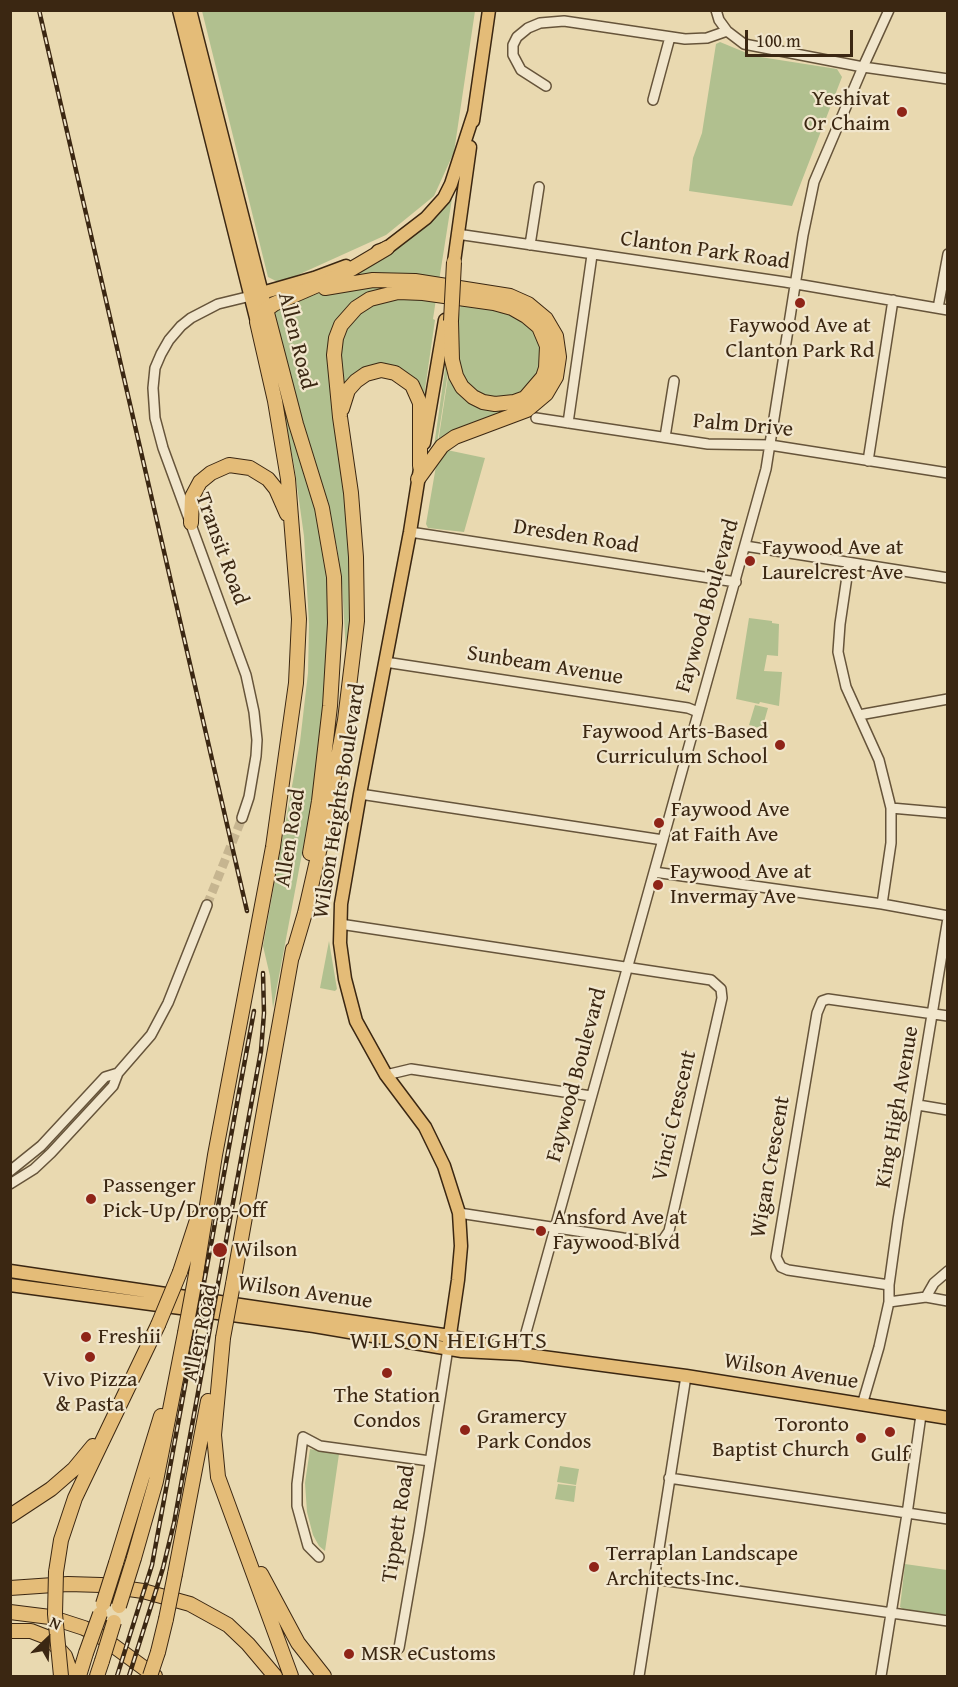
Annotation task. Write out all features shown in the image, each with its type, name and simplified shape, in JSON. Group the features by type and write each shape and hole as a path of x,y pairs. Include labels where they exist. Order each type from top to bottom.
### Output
{"highway":[{"path":"257,322 266,309 343,274 387,248"},
{"path":"292,957 305,913 324,830 345,720 357,621 356,557 351,493 334,355 336,338 341,325 356,308 370,299 398,292 423,293 494,303 512,308 539,327 547,346 546,368 543,377 525,398 514,402 495,404 483,402 462,387 456,376 452,360 448,321 454,262"},
{"path":"299,293 373,280 415,281 510,296 528,304 546,319 556,336 559,357 556,377 546,394 527,410 455,436 442,446 419,473"},
{"name":"Allen Road","path":"150,1677 166,1620 210,1393 223,1338 319,801 330,706 335,623 334,577 322,508 296,424 266,309"},
{"name":"Allen Road","path":"97,1677 156,1481 273,847 296,683 299,620 294,532 288,479 257,322"},
{"path":"340,417 348,390 366,374 381,370 395,373 412,385 420,403 419,473"},
{"path":"191,524 192,497 200,483 219,468 236,465 260,473 273,485 294,532"},
{"path":"61,1677 55,1614 56,1572 61,1540 71,1509 111,1420 158,1325 180,1272 196,1226 215,1155"},
{"path":"223,1338 215,1416 218,1477 291,1677"},
{"path":"79,1677 178,1363"},
{"path":"10,1516 38,1499 74,1469 94,1446 111,1420"},
{"path":"239,1535 298,1643 324,1677"},
{"path":"10,1588 57,1584 101,1585 143,1591 190,1604 228,1625 248,1644 275,1677"},
{"path":"10,1612 50,1617 84,1628 120,1650 155,1677"},
{"path":"10,1631 31,1630 49,1638 65,1656 72,1677"}],"main road":[{"name":"Allen Road","path":"178,10 256,295 266,309"},
{"name":"Allen Road","path":"190,10 256,295 257,322"},
{"path":"454,262 489,10"},
{"path":"256,295 334,271 387,248 426,218 444,198 451,184 474,113"},
{"name":"Wilson Heights Boulevard","path":"448,321 360,794 341,904 340,943 345,979 356,1021 386,1075 425,1127 444,1166 459,1213 461,1246 449,1342"},
{"name":"Wilson Avenue","path":"10,1271 449,1342 494,1354 520,1354 686,1376 948,1418"},
{"name":"Wilson Avenue","path":"10,1285 449,1342"}],"street":[{"path":"716,10 719,21 727,31 744,44 863,67 948,79"},
{"name":"Faywood Boulevard","path":"520,1354 766,469 795,284 814,182 890,10"},
{"path":"546,86 521,70 513,55 513,45 517,37 534,25 549,21 564,21 670,37 707,38 727,31"},
{"path":"653,100 670,37"},
{"path":"530,245 539,187"},
{"name":"Clanton Park Road","path":"457,234 795,284 943,309"},
{"path":"943,309 948,254"},
{"path":"568,423 592,255"},
{"name":"Transit Road","path":"242,818 249,797 256,756 254,712 246,675 163,448 155,418 153,388 155,368 169,340 181,326 203,311 241,303 256,295"},
{"path":"868,461 893,300"},
{"path":"665,437 674,381"},
{"name":"Palm Drive","path":"536,418 708,444 770,445 948,473"},
{"name":"Dresden Road","path":"410,532 735,582"},
{"path":"745,546 948,578"},
{"path":"849,563 838,652 846,687 879,760 891,808 891,843 882,904"},
{"name":"Sunbeam Avenue","path":"385,662 688,708 698,712"},
{"path":"859,715 948,699"},
{"path":"360,794 663,840"},
{"path":"891,808 948,813"},
{"path":"654,872 882,904 948,917"},
{"path":"10,1184 34,1169 51,1153 113,1086 118,1073 151,1035 160,1022 207,905"},
{"name":"King High Avenue","path":"862,1405 890,1302 889,1285 948,917"},
{"path":"340,924 627,967"},
{"name":"Vinci Crescent","path":"554,1227 655,1242 663,1240 669,1231 722,998 722,989 711,980 627,967"},
{"name":"Wigan Crescent","path":"889,1285 788,1270 782,1267 776,1257 817,1013 822,1001 836,999 933,1014"},
{"path":"933,1014 948,1016"},
{"path":"386,1075 411,1069 591,1096"},
{"path":"10,1171 41,1146 105,1077 118,1073"},
{"path":"918,1105 948,1110"},
{"path":"459,1213 554,1227"},
{"path":"926,1297 934,1282 948,1271"},
{"path":"890,1302 926,1297 948,1301"},
{"name":"Tippett Road","path":"399,1648 449,1342"},
{"path":"641,1676 686,1376"},
{"path":"881,1677 921,1414"},
{"path":"319,1557 308,1546 297,1506 297,1484 303,1437 320,1446 430,1461"},
{"path":"669,1478 948,1519"},
{"path":"654,1579 948,1621"}],"green space":[{"path":"202,11 475,11 454,152 434,196 386,235 280,283 268,277"},
{"path":"720,42 754,56 837,69 842,77 792,206 689,191 693,158 702,133 716,44"},
{"path":"453,192 439,281 347,280 416,233"},
{"path":"400,284 347,310 331,388 351,556 350,652 346,653 342,583 337,548 327,506 298,412 273,312 304,297 351,285"},
{"path":"391,297 436,299 423,403 386,366 341,390 340,349 347,326 363,308"},
{"path":"461,303 495,309 517,317 537,333 542,346 540,372 528,389 512,398 489,398 477,393 467,385 461,376 457,350 456,332"},
{"path":"447,355 449,366 437,444 433,453"},
{"path":"449,370 456,384 508,407 512,411 438,443"},
{"path":"285,400 319,523 328,589 328,652 316,779 273,1008 270,976 263,946 300,742 308,673 309,624 304,536 294,465 281,401"},
{"path":"447,450 485,458 464,532 428,528 426,524 436,466"},
{"path":"749,618 779,624 778,656 767,655 764,671 782,672 779,706 736,699"},
{"path":"755,705 768,708 762,729 749,725"},
{"path":"329,941 337,989 335,991 320,988"},
{"path":"310,1449 339,1454 325,1551 313,1535 307,1512 305,1483"},
{"path":"560,1466 579,1469 576,1485 557,1482"},
{"path":"558,1484 576,1486 574,1502 555,1499"},
{"path":"905,1564 947,1570 947,1616 900,1607"}],"tunnel":[{"path":"207,905 242,818"}],"railway":[{"path":"39,10 247,911"},
{"path":"129,1676 163,1568 174,1523 261,1051 264,1013 263,973"},
{"path":"117,1676 152,1565 254,1011"}],"place":[{"name":"Yeshivat Or Chaim","path":"902,112"},
{"name":"Faywood Ave at Clanton Park Rd","path":"800,303"},
{"name":"Faywood Ave at Laurelcrest Ave","path":"750,561"},
{"name":"Faywood Arts-Based Curriculum School","path":"780,745"},
{"name":"Faywood Ave at Faith Ave","path":"659,823"},
{"name":"Faywood Ave at Invermay Ave","path":"658,885"},
{"name":"Passenger Pick-Up/Drop-Off","path":"91,1199"},
{"name":"Ansford Ave at Faywood Blvd","path":"541,1231"},
{"name":"Wilson","path":"220,1250"},
{"name":"Freshii","path":"86,1337"},
{"name":"Vivo Pizza & Pasta","path":"90,1357"},
{"name":"The Station Condos","path":"387,1373"},
{"name":"Gramercy Park Condos","path":"465,1430"},
{"name":"Gulf","path":"890,1432"},
{"name":"Toronto Baptist Church","path":"861,1438"},
{"name":"Terraplan Landscape Architects Inc.","path":"594,1567"},
{"name":"MSR eCustoms","path":"349,1654"}],"district":[{"name":"WILSON HEIGHTS","path":"449,1342"}]}
